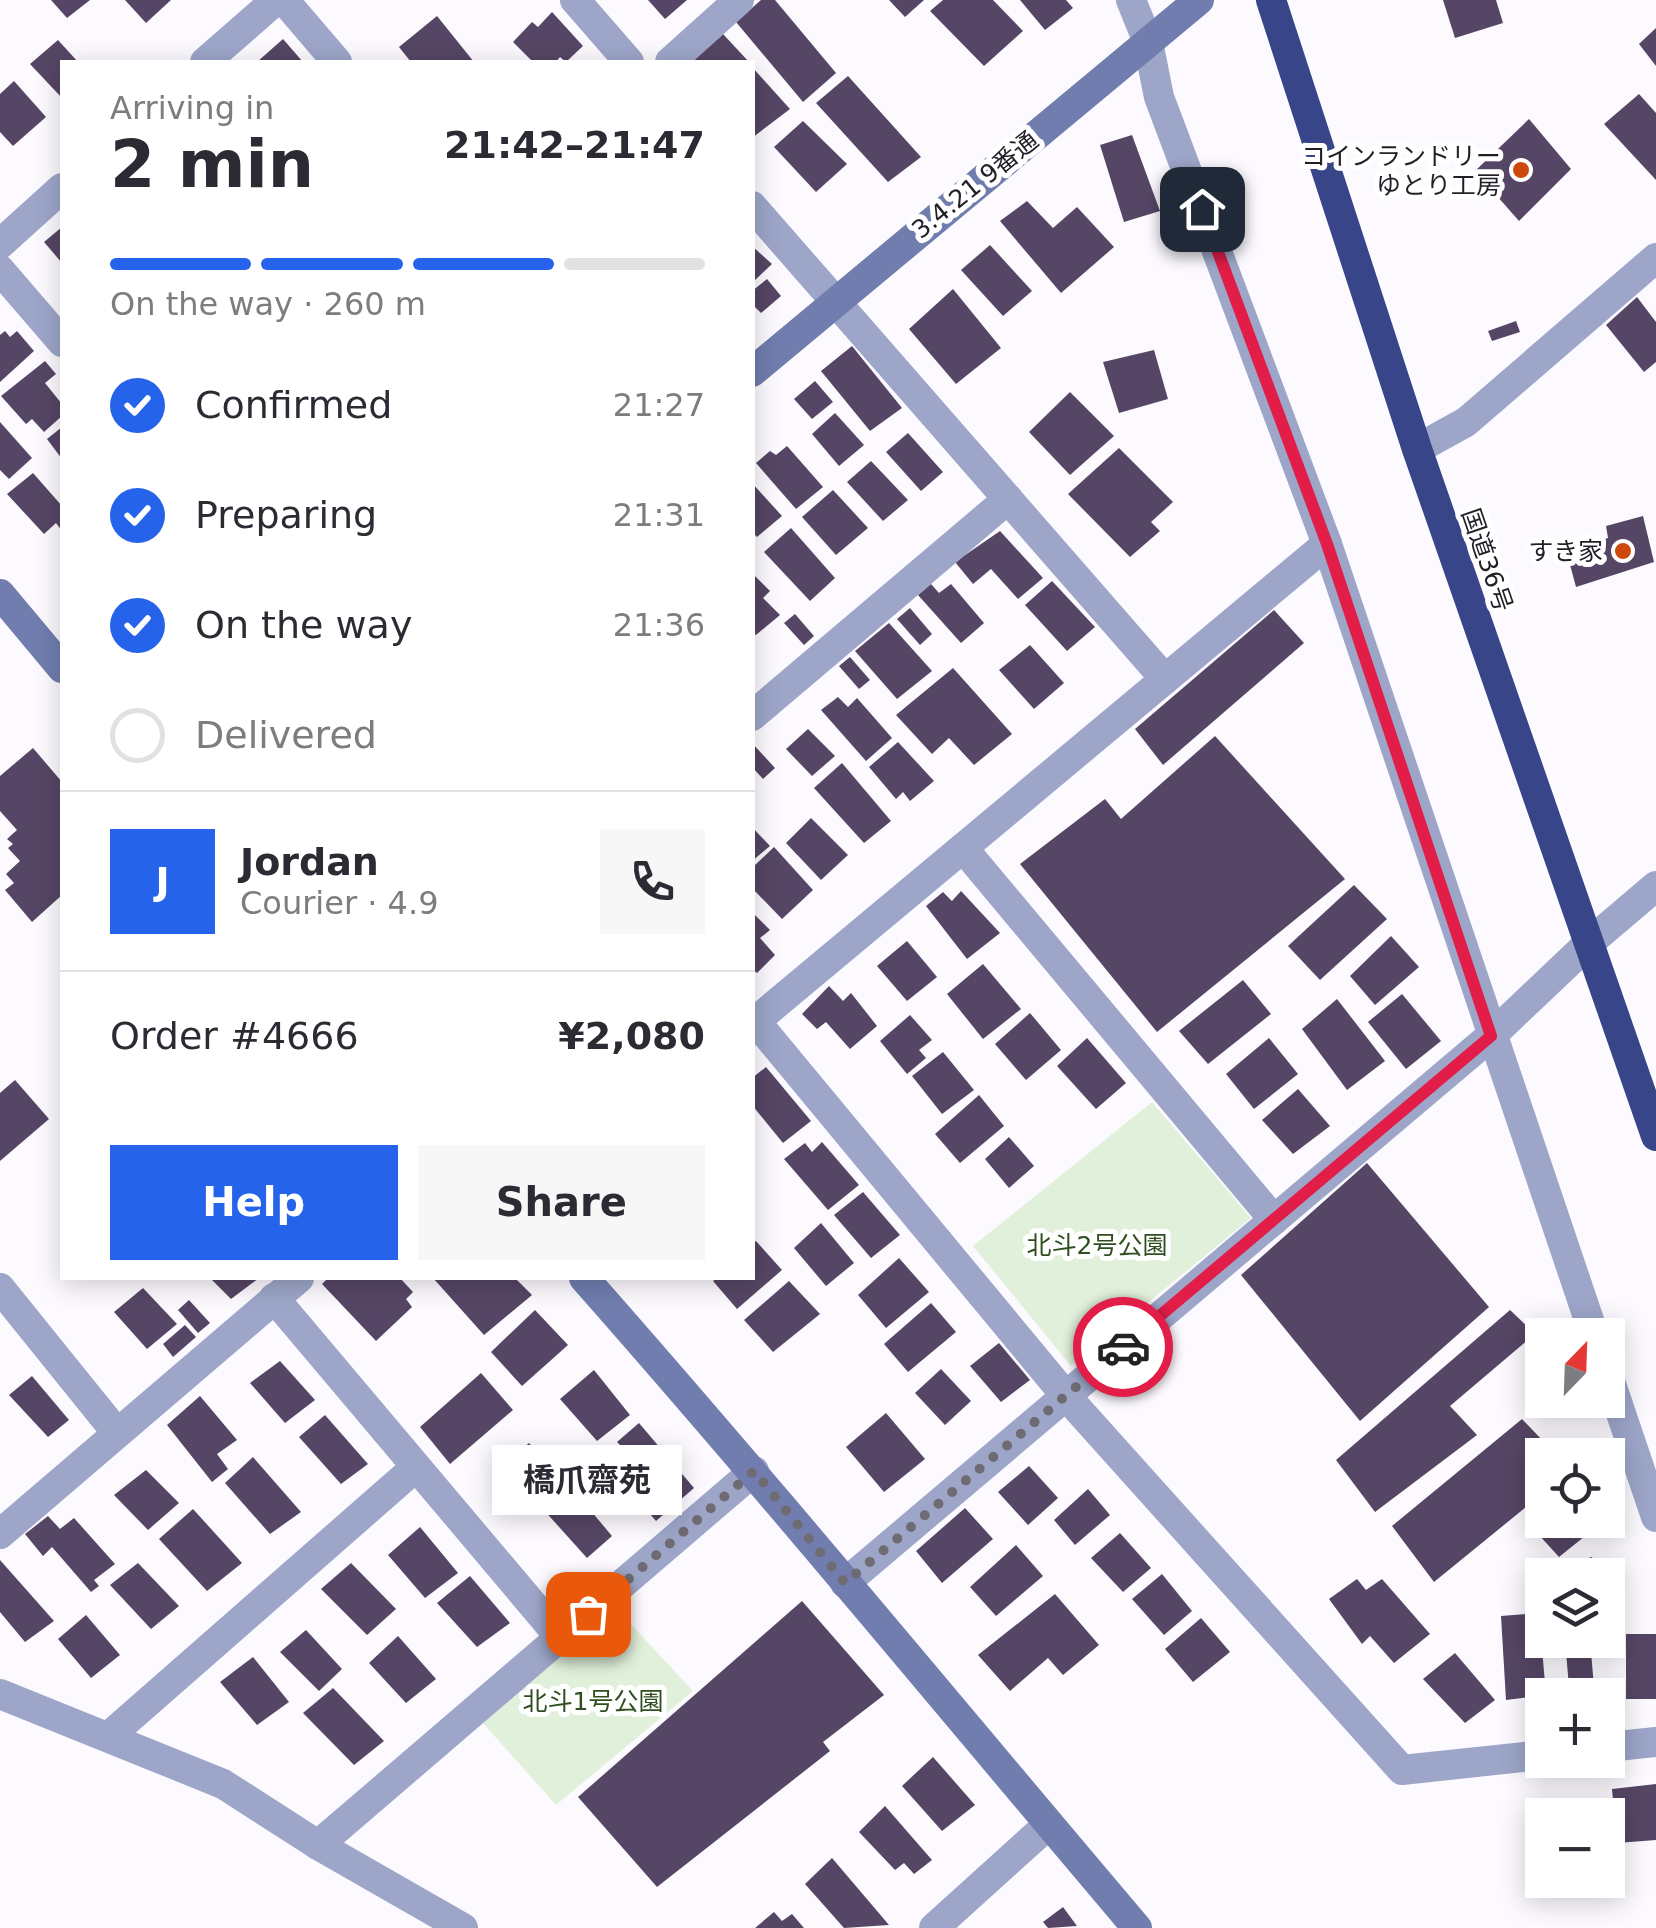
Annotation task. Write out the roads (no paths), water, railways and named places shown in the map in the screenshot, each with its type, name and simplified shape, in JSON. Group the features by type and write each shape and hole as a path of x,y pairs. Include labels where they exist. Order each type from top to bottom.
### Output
{"highway":[{"name":"国道36号","path":"1271,0 1417,449 1656,1136"}],"street":[{"path":"207,60 276,0"},
{"path":"284,0 336,60"},
{"path":"575,0 627,60"},
{"path":"672,60 739,0"},
{"path":"1131,0 1148,42 1160,98 1327,544 1588,1318"},
{"name":"3.4.21 9番通","path":"755,369 1199,0"},
{"path":"0,244 60,190"},
{"path":"755,209 1166,679"},
{"path":"1417,449 1466,422 1654,264"},
{"path":"0,270 60,340"},
{"path":"755,713 1008,499"},
{"path":"755,1019 1327,544"},
{"path":"0,594 60,666"},
{"path":"963,848 1274,1220"},
{"path":"845,1583 1491,1036 1588,943 1656,886"},
{"path":"755,1021 1066,1396 1402,1770 1525,1756"},
{"path":"0,1534 296,1280"},
{"path":"586,1280 754,1471 1137,1928"},
{"path":"0,1288 116,1434"},
{"path":"274,1298 560,1638"},
{"path":"1623,1418 1656,1517"},
{"path":"108,1737 416,1467"},
{"path":"318,1845 754,1471"},
{"path":"0,1694 222,1784 318,1845 464,1928"},
{"path":"1625,1746 1656,1742"},
{"path":"934,1928 1049,1824"}],"place":[{"name":"コインランドリー ゆとり工房","path":"1521,170"},
{"name":"すき家","path":"1623,551"},
{"name":"橋爪齋苑","path":"588,1614"}],"park label":[{"name":"北斗2号公園","path":"1097,1245"},
{"name":"北斗1号公園","path":"593,1701"}]}
